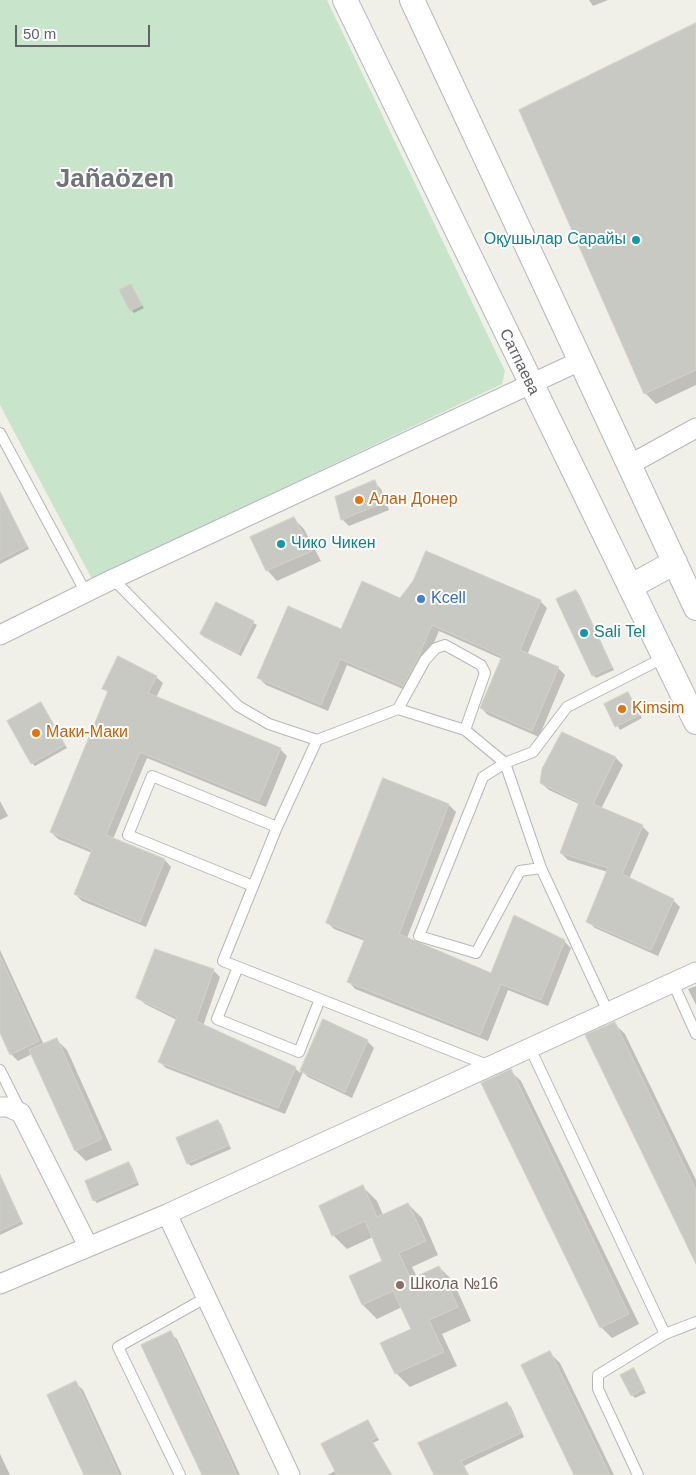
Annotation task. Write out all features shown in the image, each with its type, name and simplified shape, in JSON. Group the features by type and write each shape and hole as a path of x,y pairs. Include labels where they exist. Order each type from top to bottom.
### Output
{"street":[{"name":"Сатпаева","path":"345,0 696,722"},
{"path":"412,0 696,608"},
{"path":"0,635 112,579 580,361"},
{"path":"629,465 696,428"},
{"path":"630,586 675,562"},
{"path":"0,1284 167,1214 696,972"},
{"path":"0,1107 8,1107 21,1112 88,1246"},
{"path":"167,1214 290,1475"}],"lane":[{"path":"0,433 86,592"},
{"path":"112,579 238,706 269,724 317,740 398,709 465,730 505,764 541,868 608,1012"},
{"path":"398,709 425,660 436,648 445,646 481,665 485,674 465,730"},
{"path":"541,868 520,871 476,953 419,936 484,777 505,764 533,752 566,707 665,657"},
{"path":"317,740 277,827 223,961 491,1066"},
{"path":"253,886 128,835 145,793 152,776 277,827"},
{"path":"238,967 217,1019 281,1045 299,1052 320,999"},
{"path":"673,983 696,1034"},
{"path":"530,1048 664,1334"},
{"path":"0,1070 21,1112"},
{"path":"180,1475 118,1347 207,1296"},
{"path":"638,1475 598,1389 598,1375 664,1334 696,1322"}],"green space":[{"path":"0,0 327,0 505,371 502,384 92,579 0,405"}],"building":[{"name":"Оқушылар Сарайы","path":"696,23 696,370 644,394 519,110"},
{"path":"131,284 142,305 130,311 119,290"},
{"name":"Алан Донер","path":"375,480 383,503 341,520 335,497"},
{"path":"0,492 27,546 0,560"},
{"name":"Чико Чикен","path":"294,517 312,551 266,571 250,537"},
{"path":"426,551 541,600 520,650 559,667 532,731 480,708 502,656 432,625 403,686 340,659 321,705 257,678 288,606 341,629 362,581 400,598 413,581"},
{"name":"Sali Tel","path":"576,590 612,667 592,676 556,599"},
{"path":"216,602 254,621 238,653 200,634"},
{"path":"118,656 157,676 148,693 281,748 259,801 140,752 106,835 165,859 140,922 74,894 92,850 50,832 108,691 102,689"},
{"name":"Kimsim","path":"628,692 640,715 615,727 604,704"},
{"name":"Маки-Маки","path":"41,702 65,745 31,764 7,721"},
{"path":"562,732 616,757 593,804 643,825 622,874 674,899 651,950 586,922 608,868 560,853 579,802 540,783 542,769"},
{"path":"383,778 449,804 399,934 491,973 514,915 565,940 541,1000 501,984 480,1035 347,982 365,938 326,923"},
{"path":"155,949 214,969 196,1021 296,1067 278,1108 158,1062 177,1017 136,998"},
{"path":"0,956 39,1041 10,1055 0,1033"},
{"path":"323,1019 368,1040 345,1092 300,1071"},
{"path":"615,1022 696,1190 696,1264 585,1035"},
{"path":"57,1038 102,1139 75,1151 29,1050"},
{"path":"511,1069 629,1314 600,1328 481,1083"},
{"path":"218,1120 229,1145 187,1164 176,1138"},
{"path":"129,1162 137,1182 93,1201 85,1181"},
{"path":"0,1176 21,1221 0,1231"},
{"name":"Школа №16","path":"363,1185 377,1217 408,1203 426,1241 399,1253 411,1279 439,1266 458,1307 429,1320 444,1352 395,1374 380,1343 411,1329 393,1291 362,1305 349,1276 382,1261 365,1221 332,1236 319,1206"},
{"path":"171,1331 237,1475 202,1475 141,1345"},
{"path":"550,1351 610,1475 574,1475 521,1365"},
{"path":"634,1368 644,1389 631,1396 620,1375"},
{"path":"76,1381 119,1475 84,1475 47,1395"},
{"path":"507,1402 521,1433 461,1461 468,1475 434,1475 418,1443"},
{"path":"368,1420 377,1437 371,1440 392,1475 337,1475 321,1444"}],"place":[{"name":"Оқушылар Сарайы","path":"636,240"},
{"name":"Алан Донер","path":"359,500"},
{"name":"Чико Чикен","path":"281,544"},
{"name":"Kcell","path":"421,599"},
{"name":"Sali Tel","path":"584,633"},
{"name":"Kimsim","path":"622,709"},
{"name":"Маки-Маки","path":"36,733"},
{"name":"Школа №16","path":"400,1285"}],"district":[{"name":"Jañaözen","path":"115,180"}]}
